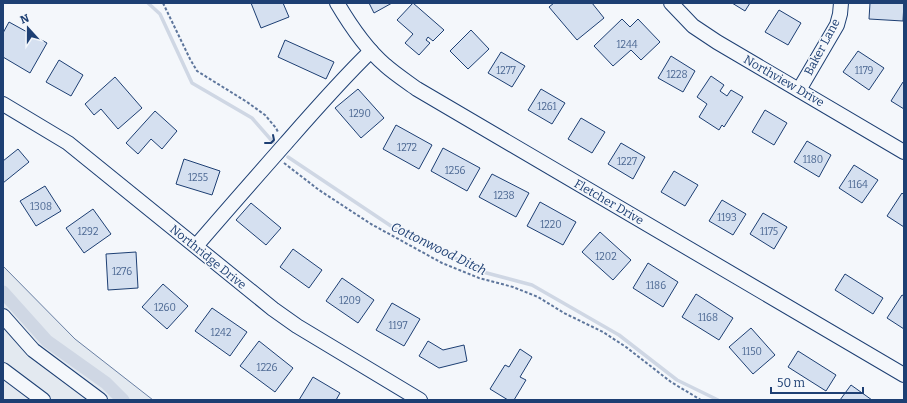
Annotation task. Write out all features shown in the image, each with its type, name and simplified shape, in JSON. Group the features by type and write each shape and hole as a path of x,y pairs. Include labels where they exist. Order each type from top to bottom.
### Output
{"street":[{"name":"Fletcher Drive","path":"337,3 351,27 371,51 384,64 417,89 904,375"},
{"name":"Northview Drive","path":"671,3 693,26 717,42 904,152"},
{"name":"Baker Lane","path":"799,90 837,24 841,3"},
{"path":"196,246 236,198 277,159 284,139 371,51"},
{"name":"Northridge Drive","path":"3,104 68,143 279,313 420,400"},
{"path":"3,316 33,350 100,400"},
{"path":"3,370 43,400"}],"path":[{"path":"163,3 197,71 265,115 284,139"},
{"path":"277,159 319,190 371,224 442,264 479,278 512,287 538,297 564,313 602,332 626,348 670,382 701,400"}],"shaded area":[{"path":"3,266 75,339 153,400 3,400"}],"building":[{"path":"251,3 283,3 289,17 261,28"},
{"path":"369,3 392,3 374,13"},
{"path":"413,3 444,30 433,41 428,37 426,40 430,43 419,55 405,43 413,34 397,20"},
{"path":"554,3 592,3 604,18 577,40 549,7"},
{"path":"732,3 750,3 745,11"},
{"path":"870,3 904,3 903,21 869,19"},
{"path":"779,10 801,23 788,45 765,32"},
{"path":"622,19 630,27 638,19 660,42 641,60 631,50 613,66 594,46"},
{"path":"9,22 47,43 30,73 3,57 3,33"},
{"path":"471,30 489,49 468,69 450,51"},
{"path":"285,40 334,62 326,79 278,57"},
{"path":"858,51 884,68 869,90 843,72"},
{"path":"501,52 525,66 512,87 488,73"},
{"path":"671,56 695,71 683,92 658,78"},
{"path":"59,60 83,75 71,96 46,82"},
{"path":"711,76 724,85 720,91 727,96 731,90 743,97 724,127 722,125 719,130 699,117 707,104 697,97"},
{"path":"115,77 142,108 118,129 101,109 94,115 85,104"},
{"path":"903,82 904,83 904,109 891,101"},
{"path":"358,89 384,118 361,138 335,108"},
{"path":"541,89 565,103 552,124 528,110"},
{"path":"765,110 787,123 774,145 752,132"},
{"path":"155,111 177,131 162,149 151,139 138,154 126,143"},
{"path":"581,118 605,132 592,153 568,139"},
{"path":"396,125 432,145 419,169 383,149"},
{"path":"807,141 831,155 819,177 794,162"},
{"path":"621,143 645,157 633,179 608,164"},
{"path":"443,148 480,168 467,191 431,171"},
{"path":"18,149 29,162 3,183 3,161"},
{"path":"184,159 220,171 212,195 176,184"},
{"path":"854,165 878,180 862,203 839,188"},
{"path":"674,171 698,185 685,206 661,192"},
{"path":"492,174 529,193 516,217 479,197"},
{"path":"45,186 61,211 36,226 20,201"},
{"path":"902,193 904,195 904,227 887,216"},
{"path":"722,200 746,214 733,235 709,221"},
{"path":"540,202 576,222 563,245 527,226"},
{"path":"251,203 281,228 266,245 236,220"},
{"path":"93,209 111,234 84,253 66,228"},
{"path":"763,213 787,227 774,249 750,234"},
{"path":"600,232 631,260 613,280 582,252"},
{"path":"293,249 322,270 309,288 280,267"},
{"path":"136,252 138,288 108,290 106,254"},
{"path":"648,263 678,282 663,307 633,288"},
{"path":"845,274 883,298 873,314 835,290"},
{"path":"342,278 374,300 358,323 326,301"},
{"path":"163,284 188,306 167,329 142,307"},
{"path":"696,294 733,318 719,340 682,317"},
{"path":"902,295 904,296 904,329 887,318"},
{"path":"392,303 420,319 404,346 376,330"},
{"path":"212,308 247,332 230,356 195,331"},
{"path":"751,328 775,355 753,374 729,347"},
{"path":"259,341 293,368 275,392 240,366"},
{"path":"428,341 443,350 464,345 467,361 439,368 419,356"},
{"path":"520,349 532,357 520,377 526,380 514,400 508,400 490,389 505,365 509,367"},
{"path":"798,351 836,375 826,391 788,367"},
{"path":"313,377 340,393 336,400 299,400"},
{"path":"851,385 872,400 840,400"}],"waterway":[{"name":"Cottonwood Ditch","path":"148,3 160,14 192,83 252,118 273,142"},
{"name":"Cottonwood Ditch","path":"288,157 394,228 483,272 532,285 619,335 677,380 718,400"},
{"path":"3,292 47,341 106,383 123,400"}],"wall":[{"path":"265,143 271,143 274,140 273,135"}]}
